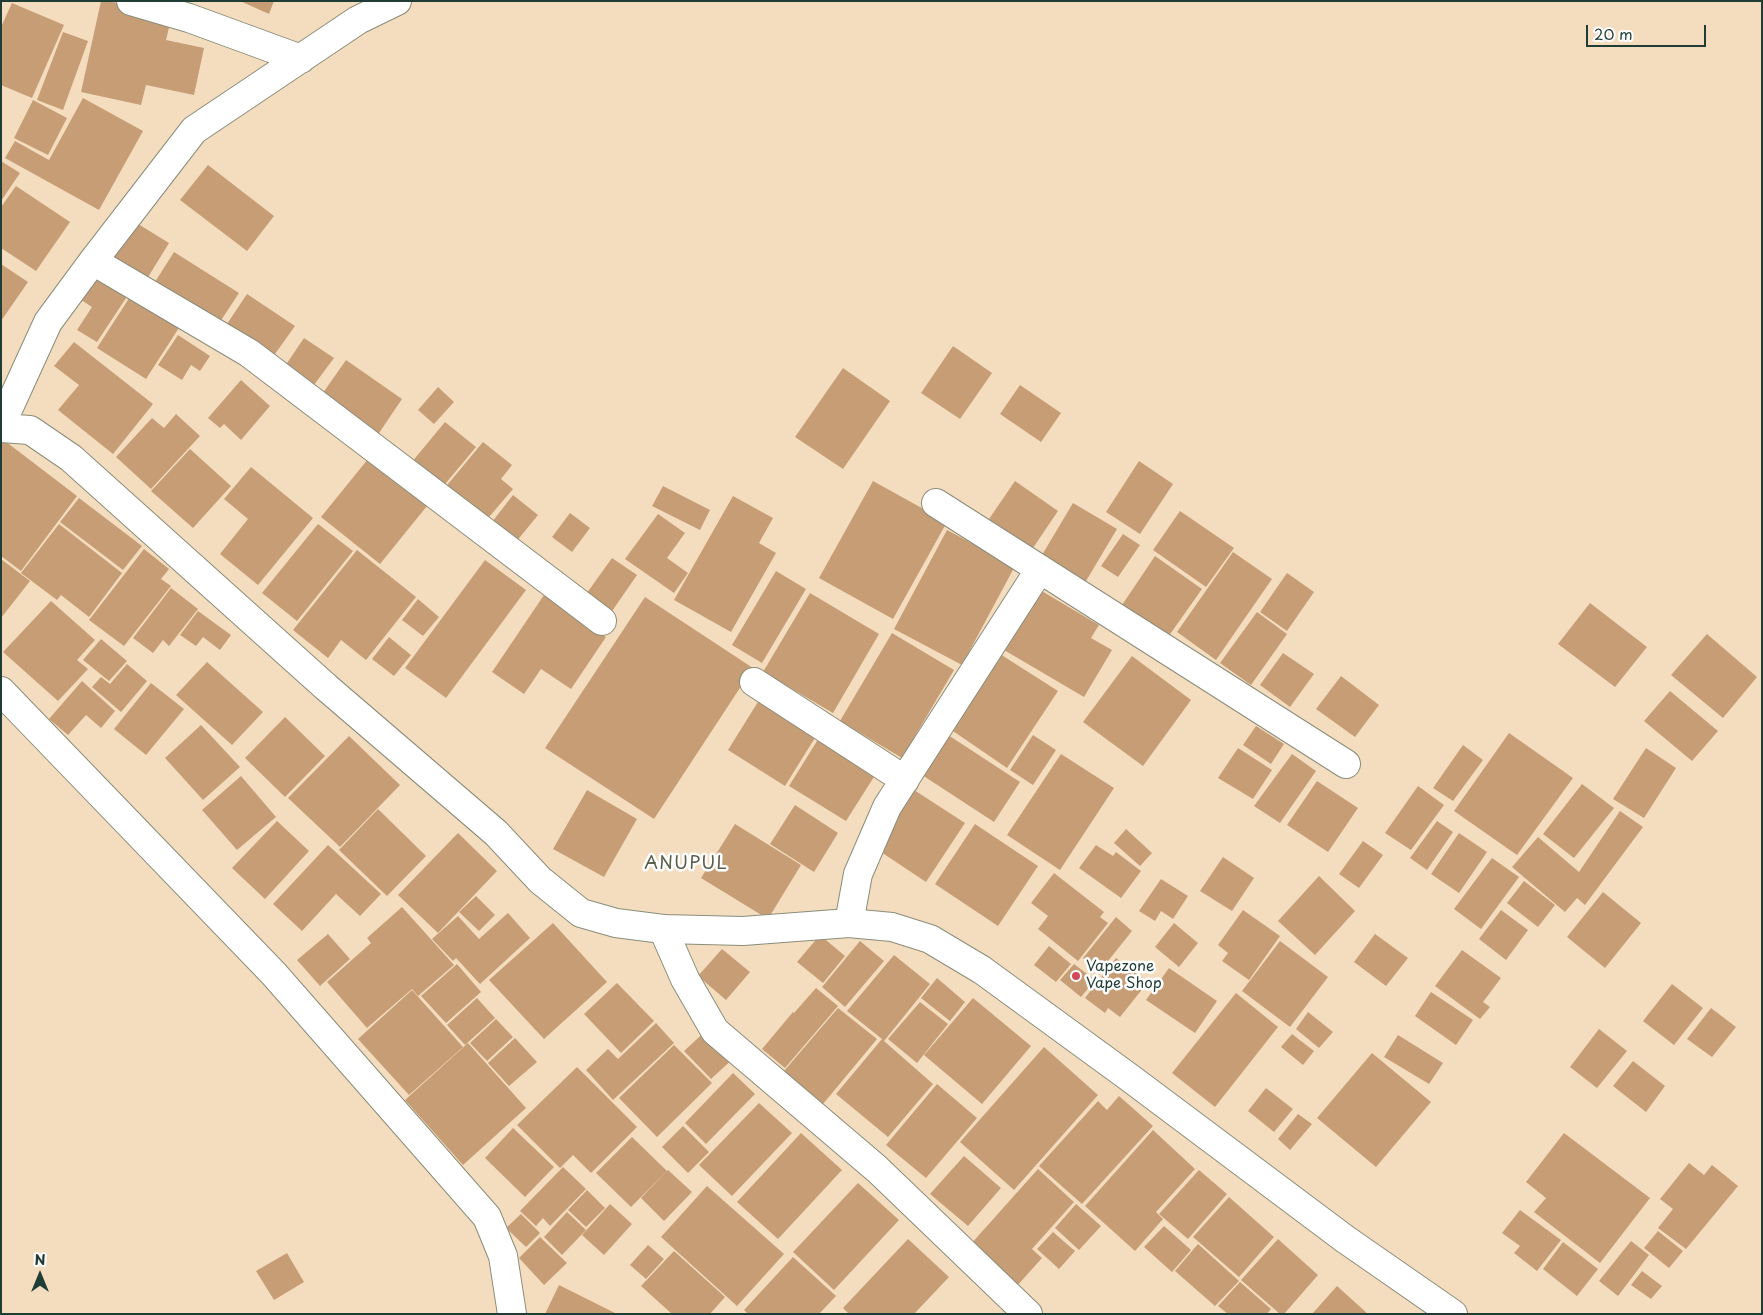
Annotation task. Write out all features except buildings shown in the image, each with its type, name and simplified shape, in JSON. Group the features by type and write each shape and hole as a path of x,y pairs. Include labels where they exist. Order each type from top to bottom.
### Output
{"street":[{"path":"131,1 189,18 301,59"},
{"path":"398,1 358,20 194,130 48,322 1,427 30,430 71,458 326,687 496,833 540,880 581,913 616,923 663,929 743,931 849,923 892,927 930,939 982,970 1130,1078 1345,1240 1453,1314"},
{"path":"94,261 249,354 602,620"},
{"path":"936,503 1346,764"},
{"path":"849,923 858,874 886,807 1040,569"},
{"path":"754,682 904,780"},
{"path":"1,690 274,974 487,1217 503,1256 512,1314"},
{"path":"663,929 684,979 715,1031 877,1169 1028,1314"}],"place":[{"name":"Vapezone Vape Shop","path":"1076,976"}],"district":[{"name":"ANUPUL","path":"686,864"}]}
